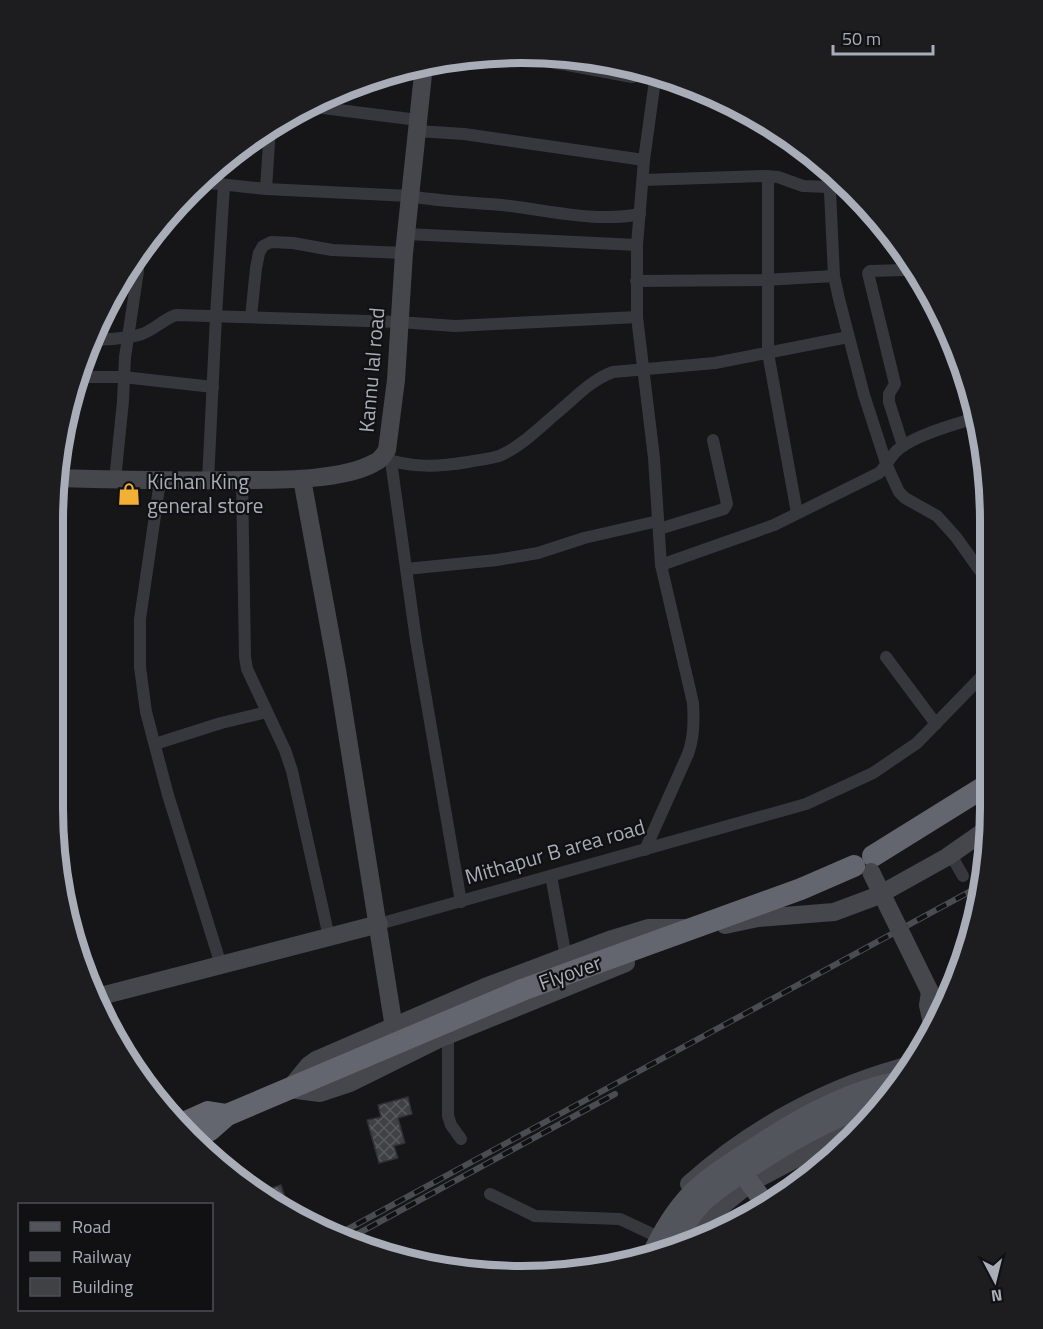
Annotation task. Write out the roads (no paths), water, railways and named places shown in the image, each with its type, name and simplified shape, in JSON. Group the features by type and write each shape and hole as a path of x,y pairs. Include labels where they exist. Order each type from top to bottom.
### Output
{"highway":[{"name":"Flyover","path":"227,1114 522,990 866,865 980,790"},
{"path":"187,1121 208,1112 227,1114"},
{"path":"200,1135 210,1130 227,1114"}],"main road":[{"path":"657,1245 674,1213 692,1193 716,1173 765,1140 820,1110 858,1093 887,1085"},
{"path":"678,1238 686,1223 702,1203 725,1184 772,1153 825,1123 870,1105"},
{"path":"750,1183 761,1199"}],"street":[{"path":"588,68 615,73"},
{"name":"Kannu lal road","path":"65,478 160,481 302,479 360,469 387,459 393,409 404,253 423,74"},
{"path":"645,850 688,754 693,733 693,703 661,565 654,458 637,317 637,245 644,160 655,83"},
{"path":"322,109 464,134 644,160"},
{"path":"266,189 269,139"},
{"path":"643,180 768,176 803,186 829,187"},
{"path":"768,176 770,280 768,353 797,513"},
{"path":"829,182 834,276 848,337 887,466 899,492 943,521 980,571"},
{"path":"212,183 266,189 410,196 596,217 622,218 640,214"},
{"path":"208,481 224,184"},
{"path":"406,234 637,245"},
{"path":"251,317 259,253 263,246 271,242 293,243 332,250 404,253"},
{"path":"115,480 123,401 123,377 138,270"},
{"path":"903,446 889,402 889,394 895,384 868,273 870,271 905,270"},
{"path":"636,281 770,280 834,276"},
{"path":"101,339 141,334 167,318 177,315 399,322 454,326 637,317"},
{"path":"461,902 387,459 405,465 427,467 464,463 500,455 514,448 595,380 613,372 715,363 848,337"},
{"path":"86,377 123,377 213,387"},
{"path":"661,565 774,525 879,473 903,446 968,421"},
{"path":"406,569 497,560 538,553 584,538 659,525 724,509 727,504 713,440"},
{"path":"302,479 337,670 394,1028"},
{"path":"242,480 247,669 285,750 292,771 329,937"},
{"path":"160,481 138,635 140,667 146,712 171,803 221,965"},
{"path":"886,657 936,724"},
{"name":"Mithapur B area road","path":"103,995 461,902 806,804 873,772 917,743 980,678"},
{"path":"155,744 221,723 267,712"},
{"path":"289,1089 320,1093 340,1086 448,1036 714,928 758,918 834,912 877,896 951,855 979,835"},
{"path":"951,855 963,876"},
{"path":"866,865 930,992 937,1000"},
{"path":"551,876 566,957"},
{"path":"289,1089 316,1060 485,987 648,928 714,928"},
{"path":"930,992 928,1005 930,1015"},
{"path":"448,1036 448,1116 460,1139"},
{"path":"647,1248 663,1215 683,1189 709,1166 762,1128 849,1085 899,1068"},
{"path":"785,1116 805,1153"},
{"path":"698,1231 707,1218 750,1183 846,1132"},
{"path":"490,1194 535,1216 620,1219 654,1235"}],"railway":[{"path":"345,1231 972,890"},
{"path":"356,1235 615,1094"}],"place":[{"name":"Kichan King general store","path":"129,494"}]}
